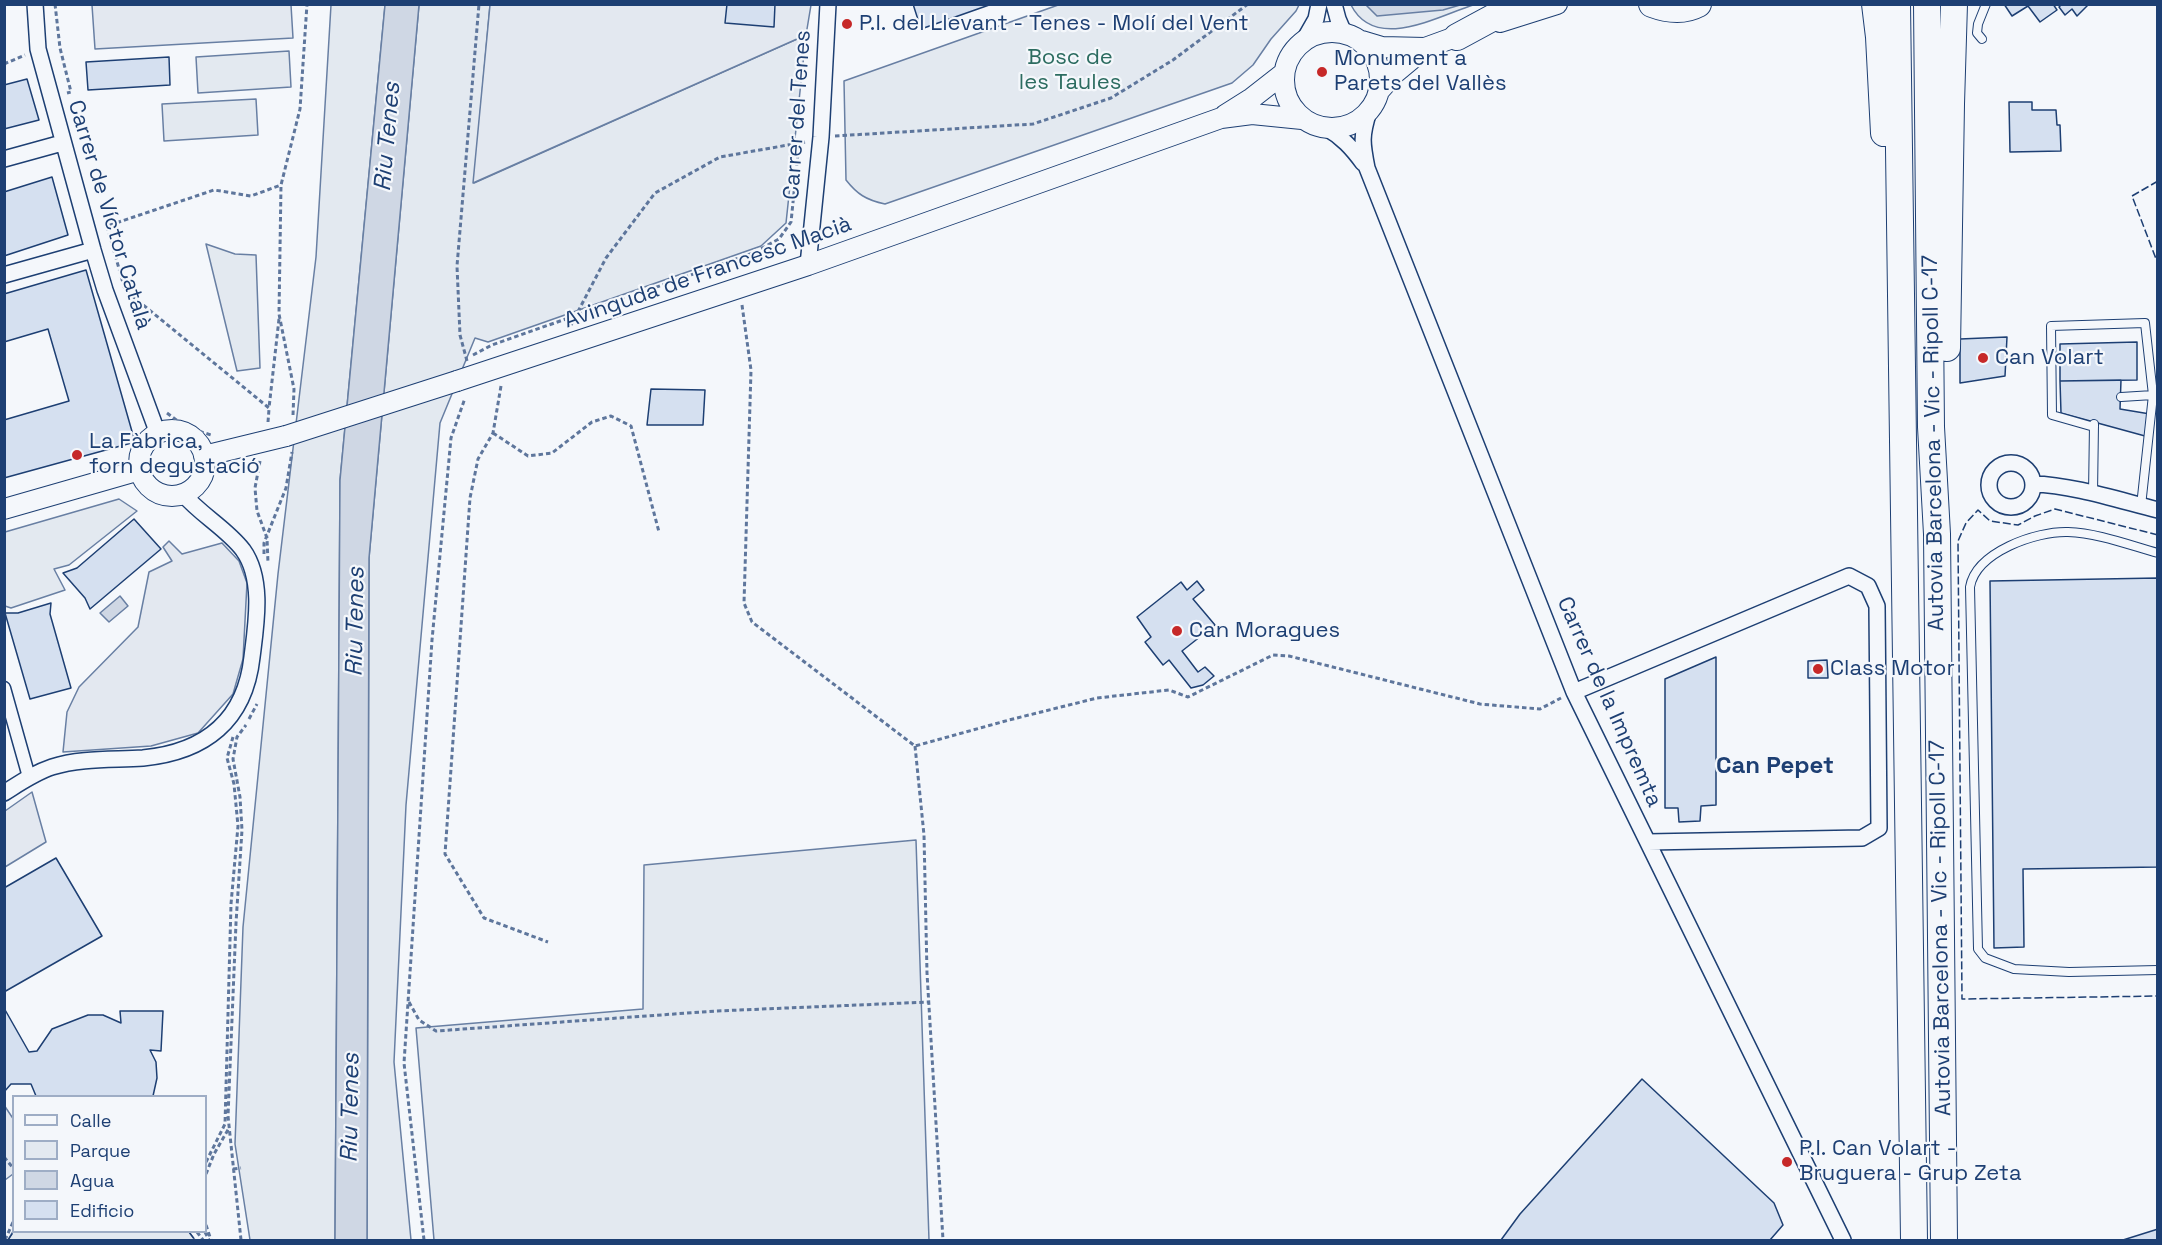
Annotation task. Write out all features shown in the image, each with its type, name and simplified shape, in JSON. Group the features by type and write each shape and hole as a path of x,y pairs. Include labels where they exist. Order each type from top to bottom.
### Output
{"highway":[{"path":"1457,36 1518,4"},
{"path":"1652,4 1672,10 1691,8 1698,4"},
{"path":"1875,4 1879,37 1891,284 1904,424"},
{"name":"Autovia Barcelona - Vic - Ripoll C-17","path":"1897,4 1914,1240"},
{"name":"Autovia Barcelona - Vic - Ripoll C-17","path":"1927,4 1931,427 1937,534 1944,1240"},
{"path":"1931,427 1947,360 1954,4"},
{"path":"1953,79 1969,4"}],"street":[{"name":"Carrer de Víctor Català","path":"35,4 38,49 62,143 105,290 158,434"},
{"name":"Carrer del Tenes","path":"808,265 820,137 828,4"},
{"path":"1302,119 1287,99 1283,86 1284,73 1287,60 1304,40 1316,19 1319,4"},
{"path":"1334,4 1338,20 1353,37 1370,49 1379,69 1379,91 1362,132 1366,168"},
{"path":"1379,91 1395,73 1425,48 1553,5"},
{"path":"1304,40 1325,31 1382,47 1425,48"},
{"path":"1221,118 1284,73"},
{"path":"1221,118 1252,114 1302,119 1313,125 1338,128 1350,124 1369,111"},
{"name":"Avinguda de Francesc Macià","path":"204,456 463,370 504,366 560,348 808,265 1221,118"},
{"path":"1326,128 1340,136 1352,147 1366,168"},
{"path":"4,159 62,143"},
{"name":"Carrer de la Impremta","path":"1366,168 1574,692 1843,1240"},
{"path":"4,275 93,250"},
{"path":"177,431 187,434 195,440 204,456 205,466 198,483 183,494 166,496 157,493 143,480 139,459 142,449 158,434 177,431"},
{"path":"4,509 140,470"},
{"path":"2033,484 2044,484 2093,494 2157,510"},
{"path":"4,794 29,777 52,767 72,762 146,757 186,749 221,729 231,717 243,696 250,674 255,633 252,569 243,550 194,507 183,494"},
{"path":"1574,692 1849,576 1868,586 1877,606 1880,828 1862,838 1648,842"},
{"path":"4,688 29,777"}],"lane":[{"path":"1982,39 1977,33 1978,24 1986,4"},
{"path":"2093,494 2094,424 2052,415 2051,326 2145,323 2153,395 2141,506"},
{"path":"2121,398 2153,395"},
{"path":"2157,553 2099,537 2067,532 2031,537 1996,553 1975,574 1970,587 1978,949 1985,958 2014,969 2069,972 2157,970"}],"path":[{"path":"51,99 71,92 60,48 55,4"},
{"path":"287,430 268,422 279,314 281,185 300,109 307,4"},
{"path":"424,1240 404,1063 432,640 451,438 463,370 457,266 479,4"},
{"path":"560,348 606,258 655,193 720,157 799,144 820,137 1033,124 1111,98 1173,60 1248,4"},
{"path":"4,64 38,49"},
{"path":"463,370 492,345 753,253 779,239 791,222 799,144"},
{"path":"269,408 125,290 107,226 214,190 251,196 281,185"},
{"path":"739,288 751,370 744,603 752,622 915,746 924,835 929,1002 943,1240"},
{"path":"263,566 264,543 286,488 287,430 294,388 279,314"},
{"path":"504,366 493,433 478,459 470,498 445,854 484,918 548,942"},
{"path":"160,409 186,427 210,436 219,434"},
{"path":"493,433 528,456 552,453 592,422 611,416 631,426 659,532"},
{"path":"260,457 255,488 256,512 267,538"},
{"path":"915,746 1097,698 1169,690 1188,697 1273,655 1289,656 1480,704 1540,709 1574,692"},
{"path":"207,1156 225,1124 231,904 238,826 234,784 227,758 233,736 256,700 256,709 237,737 233,759 240,797 242,830 228,1116 241,1240"},
{"path":"408,1000 419,1020 436,1031 716,1011 929,1002"},
{"path":"207,1172 230,1126"},
{"path":"207,1158 214,1154"},
{"path":"233,1169 241,1168"},
{"path":"5,1240 12,1224"}],"green space":[{"name":"Bosc de les Taules","path":"1061,4 1299,5 1253,65 1232,83 885,204 872,201 850,185 846,180 844,81"},
{"path":"331,5 385,5 340,480 335,1240 250,1240 235,1144 243,927 278,574 316,257"},
{"path":"419,5 490,5 474,183 806,35 786,223 761,246 488,342 475,338 440,423 406,805 394,1062 411,1240 367,1240 369,558"},
{"path":"1351,5 1473,5 1424,23 1390,29 1375,27 1362,19"},
{"path":"289,51 291,87 198,93 196,57"},
{"path":"256,99 258,135 164,141 162,104"},
{"path":"206,244 235,254 256,255 260,368 237,371"},
{"path":"119,499 137,511 69,565 54,569 65,590 11,608 5,606 5,532"},
{"path":"916,840 929,1240 434,1240 416,1028 643,1009 644,865"},
{"path":"12,1233 190,1233 195,1240 8,1240"}],"shaded area":[{"path":"92,5 291,5 293,38 95,49"},
{"path":"490,5 811,5 806,35 473,183"},
{"path":"169,541 182,554 222,543 239,561 247,583 243,659 233,694 198,733 151,746 63,752 67,712 79,687 138,627 149,572 172,561 163,547"},
{"path":"32,792 46,842 5,867 5,811"},
{"path":"4,1105 12,1117 12,1175 5,1180"}],"water":[{"name":"Riu Tenes","path":"385,5 419,5 369,558 367,1240 335,1240 340,480"},
{"path":"1366,5 1460,5 1443,10 1377,16"},
{"path":"120,596 128,606 109,622 100,613"}],"building":[{"path":"727,4 775,4 774,27 725,23"},
{"path":"913,4 992,4 921,29"},
{"path":"2004,4 2053,4 2057,10 2040,22 2028,6 2012,16"},
{"path":"2062,4 2089,4 2077,16 2072,9 2065,15 2059,7"},
{"path":"169,57 170,85 88,90 86,62"},
{"path":"27,79 39,120 4,129 4,85"},
{"path":"2009,102 2032,102 2032,110 2056,110 2057,125 2060,125 2061,151 2010,152"},
{"path":"52,177 68,235 4,256 4,192"},
{"path":"86,270 135,442 4,478 4,420 69,401 48,329 4,342 4,294"},
{"name":"Can Volart","path":"2007,337 2005,376 1960,383 1960,339"},
{"path":"2137,342 2137,380 2060,381 2060,344"},
{"path":"2121,380 2120,409 2150,414 2145,436 2061,413 2060,381"},
{"path":"651,389 705,390 703,425 647,425"},
{"path":"134,519 161,549 90,609 85,598 63,573 77,568"},
{"path":"2158,578 2158,867 2023,869 2024,947 1994,948 1990,581"},
{"name":"Can Moragues","path":"1197,581 1204,590 1193,599 1215,625 1182,651 1198,672 1205,667 1214,676 1203,685 1191,688 1169,660 1163,665 1145,642 1151,637 1137,617 1181,582 1187,590"},
{"path":"51,603 50,614 71,688 30,699 5,613 18,613"},
{"path":"1716,657 1716,805 1701,806 1700,821 1679,822 1678,808 1665,808 1665,679"},
{"name":"Class Motor","path":"1827,660 1828,678 1808,678 1808,661"},
{"path":"56,858 102,936 4,992 4,888"},
{"path":"4,1008 29,1052 37,1051 52,1029 88,1015 103,1015 121,1023 120,1011 163,1011 161,1051 150,1050 156,1062 157,1078 153,1095 36,1095 31,1084 11,1084 4,1092"},
{"path":"1642,1079 1774,1203 1783,1225 1770,1240 1501,1240 1520,1214"},
{"path":"2158,1229 2158,1240 2123,1240"}],"fence":[{"path":"2158,181 2132,196 2158,264"},
{"path":"2158,535 2055,509 2018,525 1990,521 1978,510 1966,523 1958,541 1962,999 2158,996"},
{"path":"8,1240 13,1233"},
{"path":"190,1233 195,1240"}],"place":[{"name":"P.I. del Llevant - Tenes - Molí del Vent","path":"847,24"},
{"name":"Monument a Parets del Vallès","path":"1322,72"},
{"name":"Can Volart","path":"1983,358"},
{"name":"La Fàbrica, forn degustació","path":"77,455"},
{"name":"Can Moragues","path":"1177,631"},
{"name":"Class Motor","path":"1818,669"},
{"name":"P.I. Can Volart - Bruguera - Grup Zeta","path":"1787,1162"}],"district":[{"name":"Can Pepet","path":"1775,766"}]}
